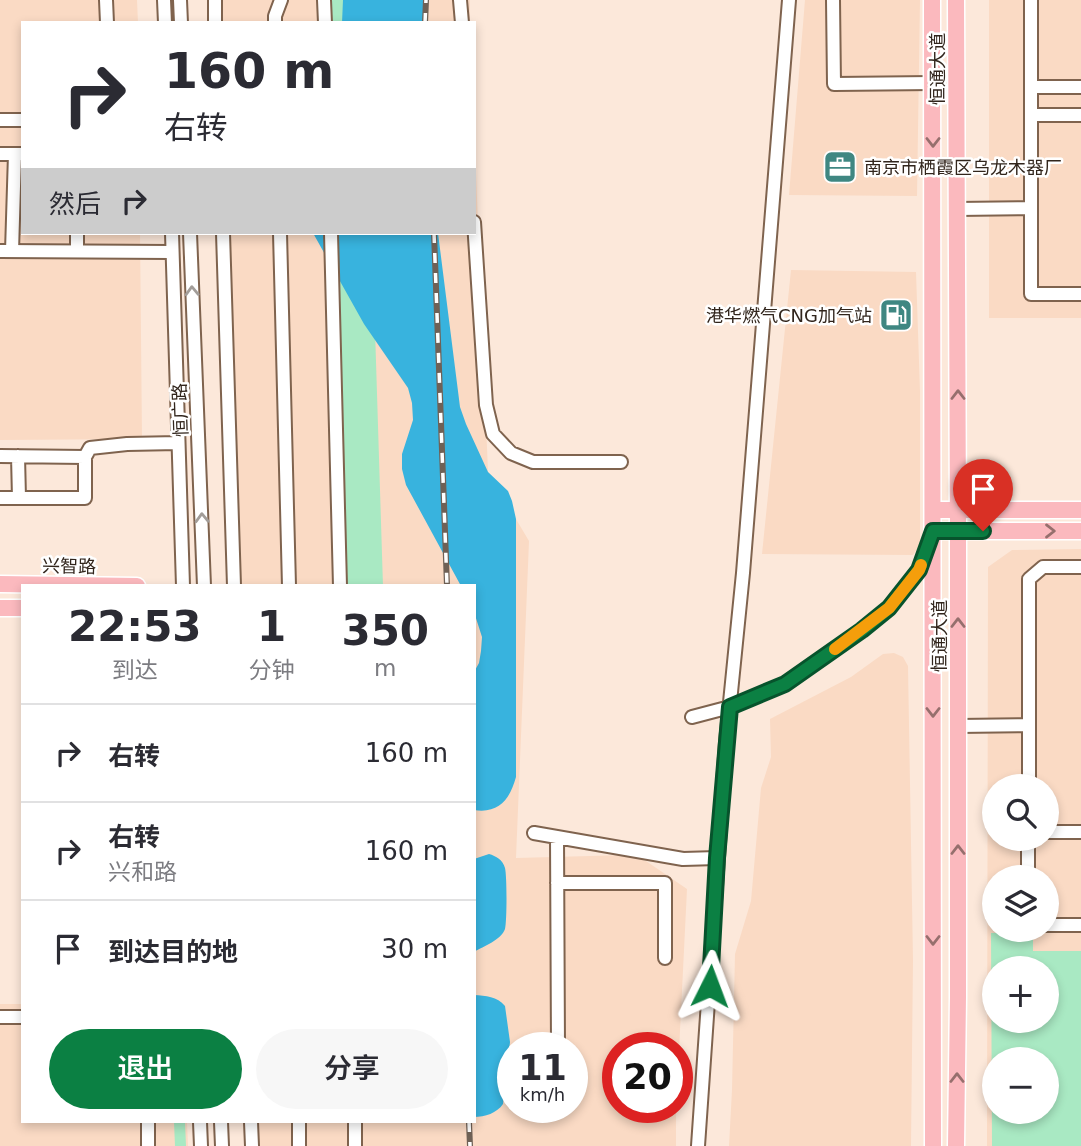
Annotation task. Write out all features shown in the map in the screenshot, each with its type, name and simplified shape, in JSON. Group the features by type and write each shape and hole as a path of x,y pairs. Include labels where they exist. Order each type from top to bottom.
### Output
{"main road":[{"name":"恒通大道","path":"932,0 933,1146"},
{"name":"恒通大道","path":"956,0 956,1146"},
{"path":"933,510 1081,510"},
{"path":"933,531 1081,531"},
{"name":"兴智路","path":"0,584 21,584"},
{"path":"0,608 21,608"}],"street":[{"path":"107,0 107,21"},
{"path":"164,0 165,21"},
{"path":"180,0 181,21"},
{"path":"215,0 215,21"},
{"path":"275,21 281,0"},
{"path":"324,0 325,21"},
{"path":"460,0 461,21"},
{"path":"698,1146 717,858 789,0"},
{"path":"833,0 834,84 933,83"},
{"path":"1031,0 1031,294 1081,294"},
{"path":"1031,87 1081,87"},
{"path":"1031,115 1081,115"},
{"path":"0,120 21,120"},
{"path":"0,154 19,154 6,251 172,252"},
{"path":"957,209 1031,208"},
{"path":"77,235 77,251"},
{"name":"恒广路","path":"172,235 183,584"},
{"name":"恒广路","path":"190,235 204,584"},
{"path":"223,235 234,584"},
{"path":"280,235 289,584"},
{"path":"331,235 341,584"},
{"path":"475,235 486,405 493,433 511,453 533,462 621,462"},
{"path":"0,498 85,498 85,457 90,448 178,443"},
{"path":"0,456 85,457"},
{"path":"18,457 19,498"},
{"path":"692,717 730,707 785,684 862,630 889,608 919,570 933,531"},
{"path":"1029,774 1029,579 1044,567 1081,567"},
{"path":"958,726 1029,725"},
{"path":"1059,832 1081,832"},
{"path":"534,833 683,859 717,858"},
{"path":"557,837 558,1032"},
{"path":"557,883 665,883 665,958"},
{"path":"1059,925 1081,925"},
{"path":"0,1017 21,1017"},
{"path":"148,1123 148,1146"},
{"path":"200,1123 201,1146"},
{"path":"221,1123 222,1146"},
{"path":"251,1123 252,1146"},
{"path":"299,1123 299,1146"},
{"path":"355,1123 355,1146"}],"shaded area":[{"path":"0,0 137,0 138,21 21,21 21,235 140,235 142,439 0,440"},
{"path":"209,0 470,0 470,21 210,21"},
{"path":"805,0 920,0 917,196 789,195"},
{"path":"989,0 1081,0 1081,318 989,318"},
{"path":"476,173 488,472 529,541 516,858 627,855 646,861 687,889 680,1032 602,1032 602,1123 676,1123 676,1146 245,1146 244,1123 476,1123 476,584 229,584 218,235 476,235"},
{"path":"791,270 916,272 920,392 920,545 913,555 762,554"},
{"path":"1081,549 1081,1146 987,1146 987,1124 1059,1124 1059,1047 987,1047 987,1033 1059,1033 1059,956 987,956 987,942 1059,942 1059,865 987,865 988,851 1059,851 1059,774 988,774 988,567 1012,550"},
{"path":"894,653 903,657 908,666 913,960 911,1146 729,1146 735,954 751,901 761,788 771,757 770,719 851,677 883,654"},
{"path":"0,1004 21,1004 21,1123 187,1123 188,1146 0,1146"}],"green space":[{"path":"332,0 364,0 365,21 332,21"},
{"path":"338,235 372,235 383,584 347,584"},
{"path":"991,942 1033,942 1033,951 1081,951 1081,1146 992,1146 992,1124 1059,1124 1059,1047 992,1047 991,1033 1059,1033 1059,956 991,956"},
{"path":"174,1123 185,1123 186,1146 175,1146"}],"water":[{"path":"343,0 425,0 426,21 342,21"},
{"path":"314,235 438,235 460,407 488,472 508,491 516,519 516,777 507,798 490,810 476,810 476,668 482,637 476,618 476,584 460,584 406,485 402,454 413,420 412,403 408,388 364,324"},
{"path":"489,854 503,863 506,917 503,933 476,951 476,858"},
{"path":"476,995 495,998 505,1006 509,1032 497,1032 497,1110 476,1117"}],"railway":[{"path":"425,21 426,0"},
{"path":"434,235 447,584"},
{"path":"469,1123 470,1146"}],"slow traffic":[{"path":"835,649 889,608 921,565"}],"place":[{"name":"南京市栖霞区乌龙木器厂","path":"840,167"},
{"name":"港华燃气CNG加气站","path":"896,315"}],"route":[{"path":"710,986 717,858 730,707 785,684 889,608 919,570 933,531 983,531"}]}
